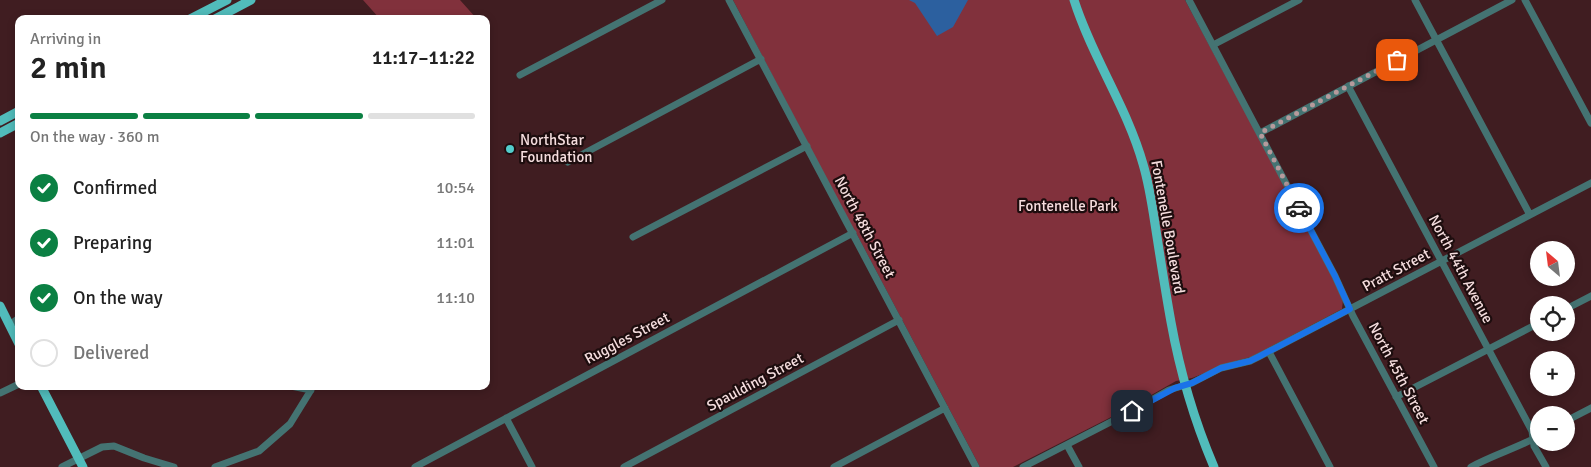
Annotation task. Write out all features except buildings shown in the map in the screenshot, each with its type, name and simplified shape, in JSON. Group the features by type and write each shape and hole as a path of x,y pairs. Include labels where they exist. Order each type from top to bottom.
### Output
{"main road":[{"path":"198,15 227,0"},
{"path":"223,15 251,0"},
{"name":"Fontenelle Boulevard","path":"1074,0 1082,23 1128,123 1144,164 1171,323 1184,385 1200,434 1214,467"},
{"path":"0,121 15,113"},
{"path":"0,133 15,125"},
{"path":"1,310 15,336"},
{"path":"43,390 83,467"}],"street":[{"path":"520,76 662,0"},
{"name":"North 48th Street","path":"729,0 976,467"},
{"name":"North 45th Street","path":"1189,0 1434,467"},
{"path":"1213,45 1299,0"},
{"path":"1415,0 1530,215"},
{"path":"1260,133 1512,0"},
{"path":"1525,0 1591,123"},
{"path":"568,162 761,59"},
{"name":"North 44th Avenue","path":"1348,86 1530,427"},
{"path":"633,237 807,146"},
{"name":"Pratt Street","path":"1022,467 1169,390 1192,383 1221,368 1250,361 1269,352 1591,183"},
{"name":"Ruggles Street","path":"415,467 852,233"},
{"path":"1575,304 1591,296"},
{"name":"Spaulding Street","path":"624,467 898,320"},
{"path":"9,325 15,321"},
{"path":"1396,397 1530,328"},
{"path":"1269,352 1330,467"},
{"path":"0,394 15,386"},
{"path":"215,467 259,451 290,424 310,390"},
{"path":"834,467 945,408"},
{"path":"1575,416 1591,408"},
{"path":"506,418 532,467"},
{"path":"1471,467 1530,440"},
{"path":"1067,444 1079,467"},
{"path":"62,467 102,447 114,446 174,467"},
{"name":"North 44th Avenue","path":"1537,451 1546,467"}],"green space":[{"path":"363,0 460,0 473,15 376,15"},
{"name":"Fontenelle Park","path":"733,0 1185,0 1321,254 1343,300 1342,309 1251,357 1192,378 1176,381 1125,410 1013,467 980,467"}],"water":[{"path":"909,0 968,0 953,27 937,36 915,3"}],"way so far":[{"path":"1299,208 1260,133 1397,60"}],"place":[{"name":"NorthStar Foundation","path":"510,149"}],"route":[{"path":"1132,411 1169,390 1192,383 1221,368 1250,361 1350,309 1299,208"}]}
